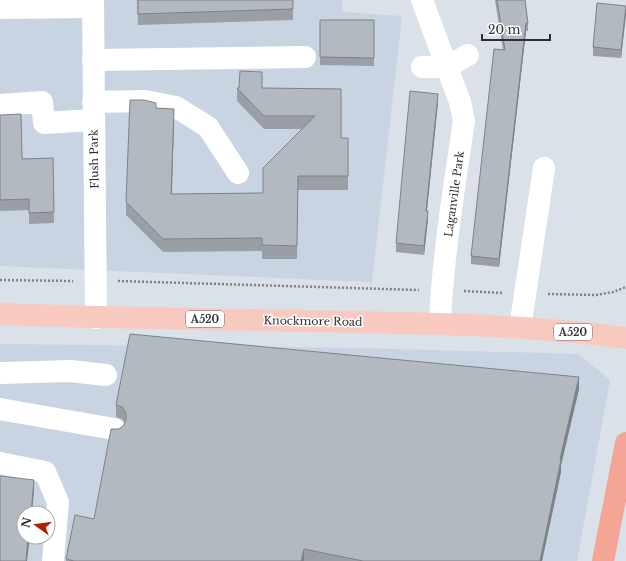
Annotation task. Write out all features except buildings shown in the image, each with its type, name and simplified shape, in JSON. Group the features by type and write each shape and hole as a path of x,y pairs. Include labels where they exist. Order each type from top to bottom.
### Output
{"highway":[{"path":"603,561 626,443"}],"main road":[{"name":"Knockmore Road","path":"0,314 96,318 440,323 584,332 626,338"}],"street":[{"name":"Laganville Park","path":"422,0 460,102 464,121 445,252 441,290 440,323"},
{"path":"0,8 93,4"},
{"name":"Flush Park","path":"93,4 96,318"},
{"path":"422,67 447,68 468,55"},
{"path":"93,60 305,57"},
{"path":"0,105 42,102 44,123 93,111 145,101 176,107 208,127 238,173"},
{"path":"520,328 544,168"},
{"path":"0,373 71,371 106,375"},
{"path":"0,409 114,429"},
{"path":"0,463 45,472 58,502 53,561"}],"path":[{"path":"0,280 95,281 596,295 613,292 626,287"}],"shaded area":[{"path":"0,0 342,0 343,12 402,16 372,282 0,266"},
{"path":"0,344 356,348 578,354 610,380 577,561 0,561"}]}
